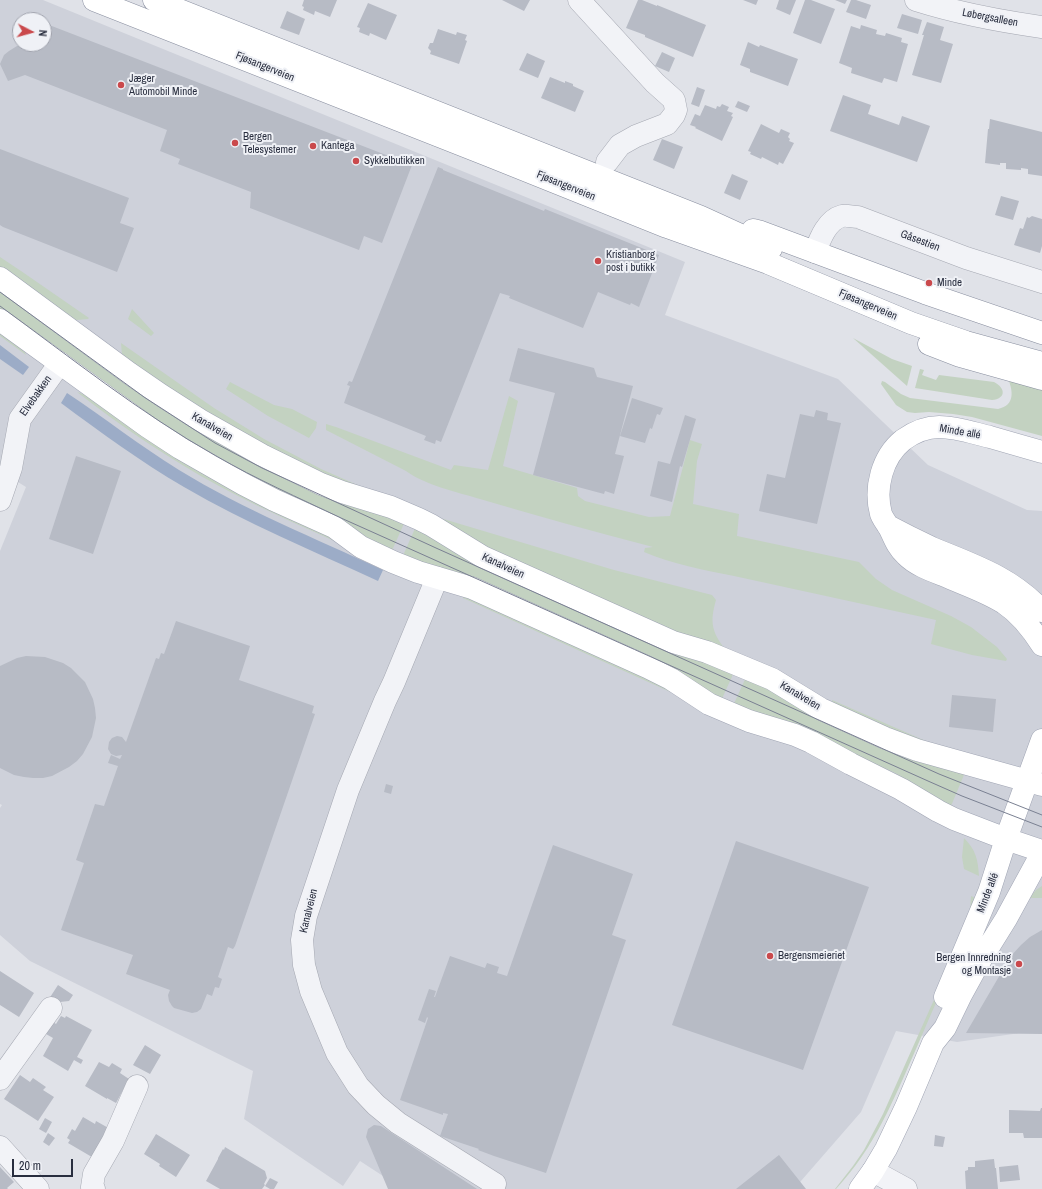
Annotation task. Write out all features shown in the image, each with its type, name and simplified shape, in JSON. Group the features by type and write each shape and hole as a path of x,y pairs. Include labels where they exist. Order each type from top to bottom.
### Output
{"main road":[{"name":"Fjøsangerveien","path":"94,0 667,227 768,263 911,323 966,342 1042,363"},
{"name":"Fjøsangerveien","path":"154,0 701,217 757,244 916,310 969,328 1042,348"},
{"path":"701,217 761,232 925,293 1042,333"},
{"path":"667,227 716,255 755,273 898,333 960,356 1042,379"},
{"name":"Kanalveien","path":"0,278 129,373 180,408 262,455 321,484 391,507 419,519 483,557 673,642 707,652 772,679 821,709 885,738 917,750 1034,783"},
{"path":"0,320 148,427 211,466 268,497 334,527 372,552 418,572 472,588 647,667 671,679 709,704 749,721 795,735 811,742 938,811 965,824 1042,852"},
{"name":"Minde allé","path":"1042,452 954,428 939,427 925,429 912,433 892,452 884,465 879,483 878,498 882,516 896,544 906,556 923,567 983,592 1004,603 1022,618 1035,633 1042,645"},
{"path":"888,526 914,540 991,572 1031,599 1042,611"},
{"name":"Minde allé","path":"933,1044 934,1023 989,892 1006,839 1034,783 1042,740"},
{"name":"Minde allé","path":"860,1189 886,1149 933,1044 945,1028 978,964 1003,925 1042,852"}],"street":[{"path":"579,0 655,83 674,100 676,110 674,116 666,124 636,136 620,145 607,162"},
{"name":"Løbergsalleen","path":"916,0 982,18 1042,27"},
{"name":"Gåsestien","path":"815,252 826,228 835,219 843,215 858,217 966,258 1042,282"},
{"name":"Elvebakken","path":"0,500 11,468 20,419 60,363"},
{"name":"Kanalveien","path":"437,578 348,790 306,916 302,940 304,964 312,991 337,1053 358,1086 376,1105 398,1123 495,1184"},
{"path":"0,1079 51,1008"},
{"path":"94,1189 92,1187 94,1174 113,1141 137,1086"},
{"path":"0,1147 38,1189"},
{"path":"873,1171 906,1189"}],"shaded area":[{"path":"0,0 43,0 685,262 665,315 838,379 928,465 1027,510 1042,511 1042,1032 1034,1031 957,1042 896,1031 861,1112 794,1189 403,1189 360,1161 343,1186 244,1119 253,1071 30,961 0,935 0,808 2,805 0,804 0,551 26,487 0,471"}],"green space":[{"path":"0,257 89,318 77,320 70,319 0,271"},
{"path":"0,285 156,398 406,519 390,555 235,474 0,313"},
{"path":"132,309 154,333 151,336 128,319"},
{"path":"0,326 23,348 26,355 0,336"},
{"path":"853,338 892,359 912,366 907,386"},
{"path":"121,343 214,408 264,439 321,469 378,494 347,489 205,417 122,355"},
{"path":"920,369 924,370 922,375 936,380 939,375 994,382 1001,387 1003,393 1000,398 992,400 915,388"},
{"path":"1007,376 1042,386 1042,436 972,417 929,412 907,412 896,405 881,384 882,381 885,382 901,394 910,398 998,409 1008,404 1012,396 1011,386"},
{"path":"230,382 274,405 292,409 317,422 316,428 309,438 268,416 226,389"},
{"path":"77,392 83,394 367,556 255,505 200,476 146,442"},
{"path":"509,396 518,401 503,466 577,488 578,496 585,501 649,517 670,516 690,440 702,444 697,461 693,504 739,514 737,536 859,562 876,579 892,590 951,616 971,627 997,647 1007,659 1006,661 972,655 931,644 936,620 677,563 644,552 645,548 653,547 544,518 442,488 414,476 326,430 326,424 451,470 454,465 488,470"},
{"path":"430,515 614,570 712,595 716,600 713,614 713,626 717,638 726,650 672,636 497,557"},
{"path":"417,524 735,670 720,703 401,560"},
{"path":"465,596 655,677 688,700 463,598"},
{"path":"747,675 966,770 951,806 895,773 805,732 732,708"},
{"path":"832,700 928,742 936,749 833,704"},
{"path":"964,838 976,856 979,876 964,869 962,857"},
{"path":"1042,886 1042,898 1029,898 1036,890"},
{"path":"971,896 978,899 968,929 891,1105 862,1157 835,1189 864,1150 883,1114 966,928 970,913"}],"water":[{"path":"0,345 29,367 23,375 0,359"},
{"path":"67,393 179,470 254,511 383,570 378,581 255,525 184,487 121,446 61,403"}],"building":[{"path":"304,0 337,0 330,17 315,11 314,15 303,10 304,7 302,6"},
{"path":"502,0 530,0 524,11"},
{"path":"638,0 657,5 706,25 693,57 626,28"},
{"path":"743,0 758,0 756,5"},
{"path":"779,0 796,0 790,15 776,9"},
{"path":"805,0 811,0 835,9 821,44 793,33"},
{"path":"835,0 847,0 845,4"},
{"path":"851,0 856,0 871,5 866,19 846,12"},
{"path":"368,3 397,15 386,40 370,33 369,36 359,32 360,28 357,27"},
{"path":"287,11 305,19 299,35 280,28"},
{"path":"902,14 922,20 918,34 897,28"},
{"path":"927,22 944,27 940,40 953,44 941,83 912,75 924,35 922,35"},
{"path":"861,25 877,30 876,34 885,36 886,33 902,38 901,42 908,44 897,82 884,78 882,83 851,73 852,68 839,63 851,26 860,29"},
{"path":"52,26 412,165 382,243 364,236 359,250 250,208 251,192 178,164 180,159 160,151 167,130 25,75 8,81 0,64 4,55 12,49 12,52 52,52"},
{"path":"438,29 456,35 457,32 467,35 465,40 467,41 459,64 430,54 431,51 428,48 430,43 433,43"},
{"path":"748,42 798,59 788,86 750,72 750,69 740,65"},
{"path":"662,52 675,58 669,72 655,66"},
{"path":"527,53 545,61 538,78 519,70"},
{"path":"550,77 565,83 565,81 573,84 573,86 584,91 575,112 541,98"},
{"path":"697,87 705,90 699,107 691,104"},
{"path":"843,95 871,105 868,114 899,125 902,116 930,126 917,162 830,131"},
{"path":"738,101 750,106 747,112 735,107"},
{"path":"722,104 729,107 727,111 733,113 731,116 733,117 722,141 690,125 695,114 700,116 705,105 716,109 717,106 720,107"},
{"path":"990,119 1042,132 1042,176 1028,174 1028,169 1006,169 1006,163 1000,163 1000,165 985,163"},
{"path":"761,124 779,133 781,129 790,133 788,137 790,139 789,141 794,143 783,164 779,162 778,165 762,157 761,159 750,154 751,152 748,151"},
{"path":"662,139 683,147 674,169 653,160"},
{"path":"0,149 129,198 120,223 134,228 117,272 0,225"},
{"path":"438,167 544,211 545,209 659,255 639,307 631,303 630,305 598,292 583,328 500,293 441,442 436,440 435,444 424,440 426,436 344,403 350,386 347,385 349,381 352,382"},
{"path":"732,174 748,181 740,200 724,193"},
{"path":"1001,196 1019,201 1013,220 995,215"},
{"path":"1032,216 1042,219 1042,246 1040,253 1014,245 1020,228 1023,229 1027,217 1029,218"},
{"path":"518,348 594,368 597,377 633,386 615,454 624,456 614,494 605,491 604,494 533,475 555,393 509,381"},
{"path":"632,398 663,408 660,415 657,414 645,443 620,436"},
{"path":"816,410 828,413 827,420 841,423 817,524 759,511 767,474 785,478 800,414 814,417"},
{"path":"685,415 696,419 682,467 680,466 672,502 650,496 658,461 670,464"},
{"path":"76,456 121,471 93,554 49,539"},
{"path":"176,621 250,646 239,680 314,706 312,713 315,714 235,946 233,949 228,947 218,977 222,979 219,988 215,987 212,996 207,994 201,1009 192,1013 174,1008 172,1006 168,995 170,990 126,974 133,955 61,930 84,863 76,860 95,804 104,806 118,766 108,763 111,755 120,759 122,755 116,756 111,754 108,749 109,742 112,738 117,736 122,737 126,742 156,658 159,659 161,653 164,654"},
{"path":"26,656 45,657 63,663 71,668 85,682 93,699 95,708 96,718 92,737 83,754 69,767 52,776 43,778 14,775 0,768 0,666 17,658"},
{"path":"952,695 996,699 993,732 949,727"},
{"path":"386,784 393,786 391,794 384,792"},
{"name":"Bergensmeieriet","path":"736,841 869,887 803,1070 672,1025"},
{"path":"553,845 633,874 612,935 626,940 546,1173 440,1136 448,1114 443,1113 443,1115 400,1100 428,1018 427,1017 425,1023 418,1020 429,989 436,991 435,997 450,956 485,968 487,963 499,967 497,973 507,976"},
{"path":"1042,930 1042,1034 966,1033 1011,956 1030,937"},
{"path":"0,971 34,993 19,1017 0,1005"},
{"path":"58,985 73,995 69,1001 60,1002 59,1005 45,1005"},
{"path":"61,1016 65,1018 66,1016 92,1030 77,1057 83,1060 81,1064 74,1060 68,1071 43,1056 53,1038 46,1034 53,1022 56,1024"},
{"path":"145,1045 161,1055 150,1074 133,1065"},
{"path":"99,1062 109,1067 112,1063 122,1069 120,1073 129,1079 116,1103 85,1086"},
{"path":"20,1075 30,1082 33,1078 46,1087 43,1090 54,1097 38,1121 4,1099"},
{"path":"1041,1108 1042,1138 1024,1138 1023,1133 1009,1133 1009,1110 1040,1111"},
{"path":"83,1117 95,1124 96,1121 112,1130 97,1160 68,1143 70,1140 67,1138 72,1129 75,1131"},
{"path":"45,1118 52,1122 46,1133 39,1129"},
{"path":"374,1125 381,1126 477,1189 388,1189 366,1137 368,1129"},
{"path":"48,1133 55,1138 49,1146 43,1142"},
{"path":"156,1134 190,1155 176,1177 159,1166 160,1164 144,1154"},
{"path":"935,1135 945,1137 943,1147 934,1146"},
{"path":"225,1147 265,1171 267,1178 262,1189 220,1189 206,1181"},
{"path":"779,1155 806,1189 736,1189"},
{"path":"994,1159 998,1189 966,1189 965,1171 968,1170 968,1167 975,1167 975,1161"},
{"path":"1018,1165 1020,1180 1000,1182 999,1167"},
{"path":"0,1167 14,1182 7,1188 8,1189 0,1189"},
{"path":"270,1178 278,1182 274,1189 270,1189 265,1186"}],"tram line":[{"path":"0,292 144,397 215,443 262,468 436,548 939,774 1042,815"},
{"path":"0,306 160,422 216,456 262,480 341,518 928,781 1042,827"}],"place":[{"name":"Jæger Automobil Minde","path":"121,85"},
{"name":"Bergen Telesystemer","path":"235,143"},
{"name":"Kantega","path":"313,146"},
{"name":"Sykkelbutikken","path":"356,161"},
{"name":"Kristianborg post i butikk","path":"598,261"},
{"name":"Minde","path":"929,283"},
{"name":"Bergensmeieriet","path":"770,956"},
{"name":"Bergen Innredning og Montasje","path":"1019,964"}]}
